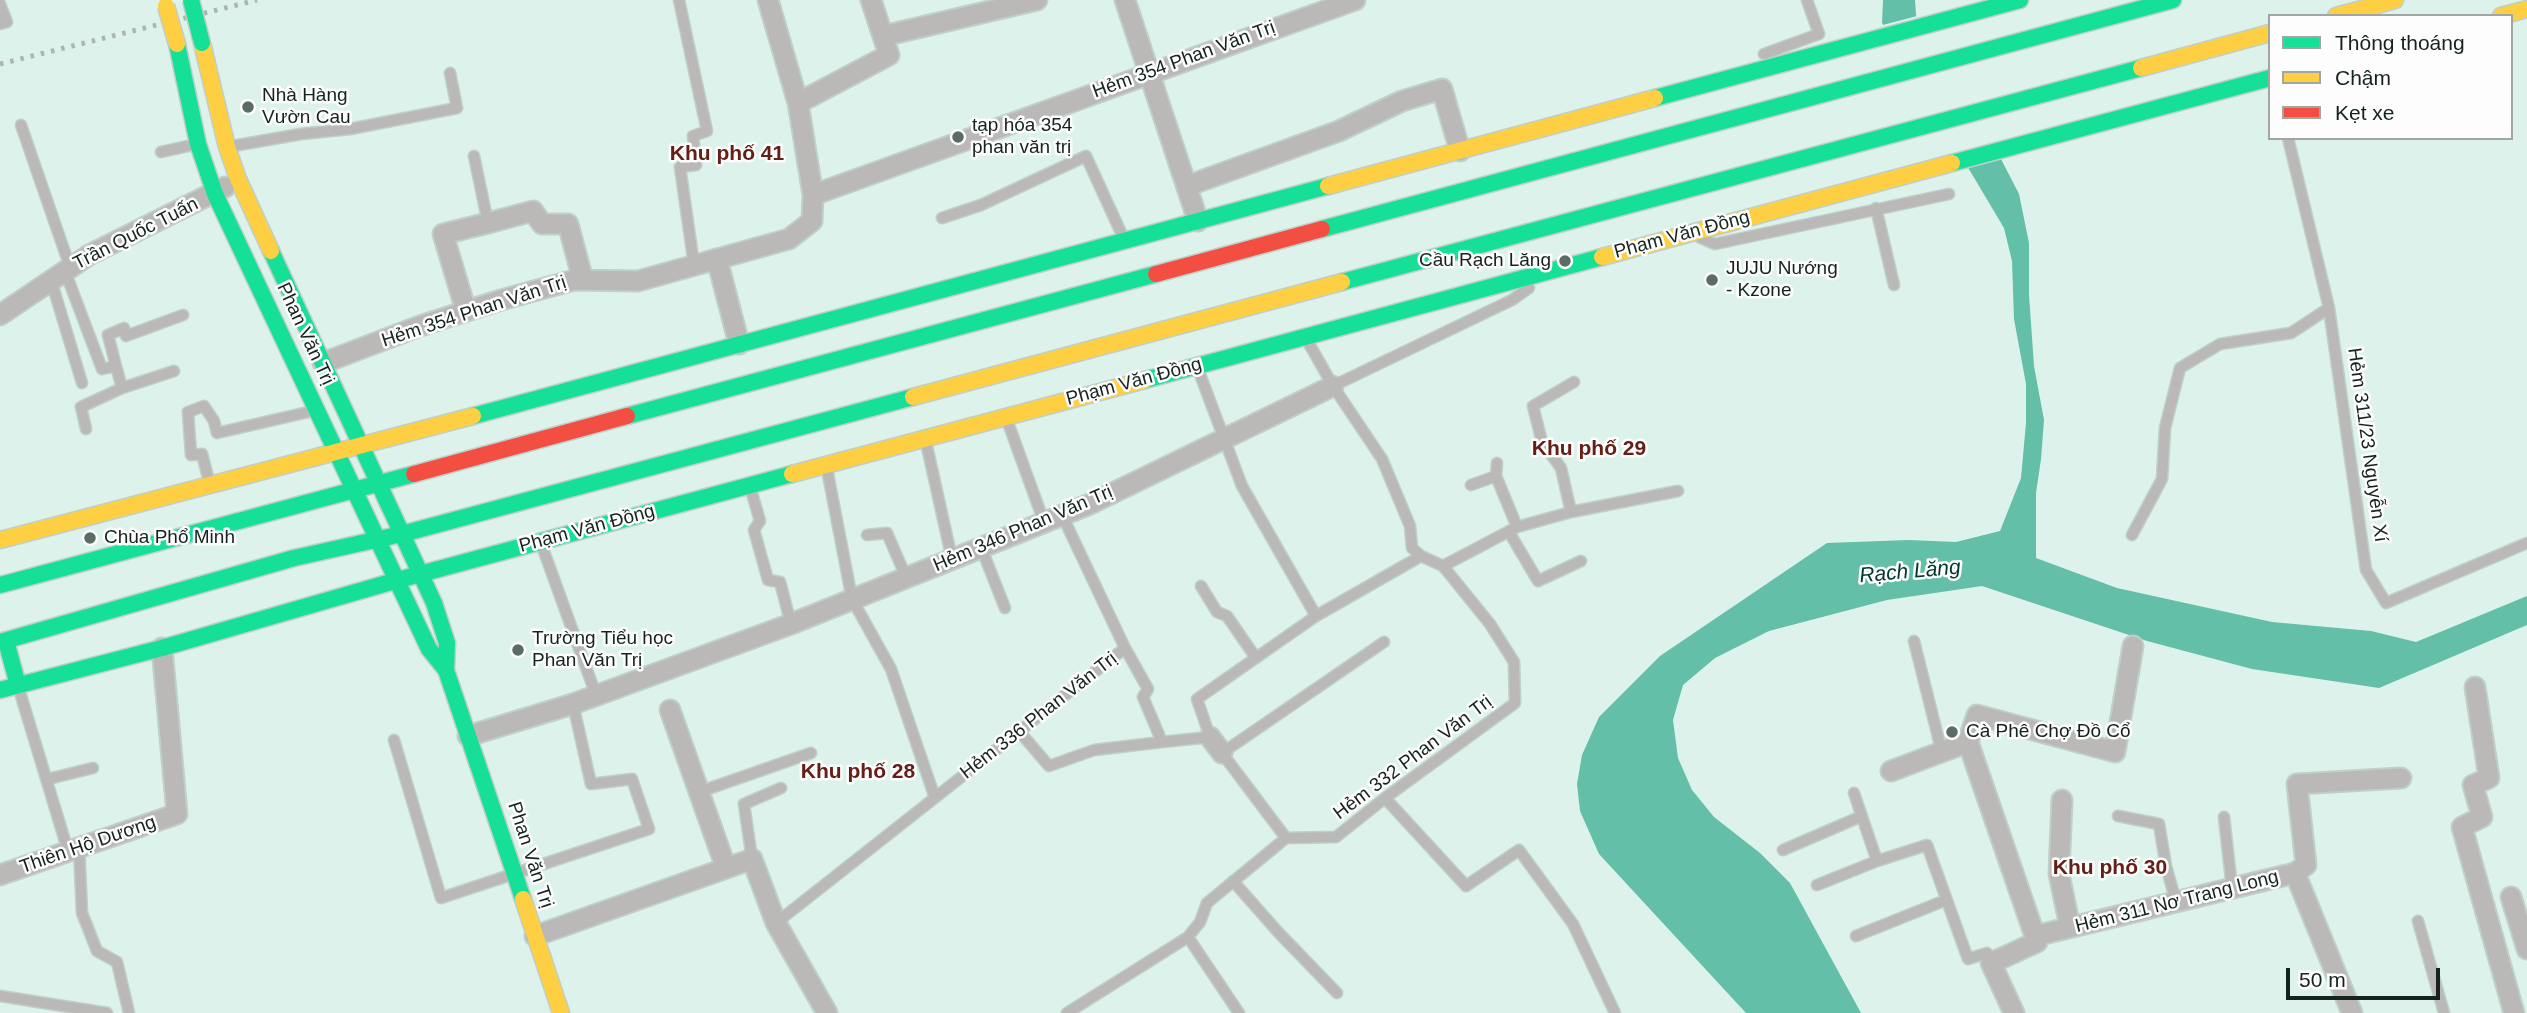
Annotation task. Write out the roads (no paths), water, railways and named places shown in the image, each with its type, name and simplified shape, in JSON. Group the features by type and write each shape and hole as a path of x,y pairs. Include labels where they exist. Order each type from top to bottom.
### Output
{"main road":[{"name":"Phan Văn Trị","path":"191,0 227,147 238,179 434,603 447,643 446,670"},
{"path":"0,540 362,446 686,379 1464,170 1763,69 2020,0"},
{"path":"0,585 379,483 686,379 739,344 1198,221 1780,106 2173,0"},
{"path":"2343,14 2395,0"},
{"name":"Phan Văn Trị","path":"165,3 177,44 198,144 215,194 429,649 446,670 561,1013"},
{"path":"2508,14 2527,9"},
{"path":"18,685 3,641 294,558 402,534 2268,34"},
{"name":"Phạm Văn Đồng","path":"0,690 162,648 398,580 750,485 2268,79"}],"street":[{"path":"768,0 798,103 813,195"},
{"path":"798,103 889,55 872,0"},
{"path":"883,36 1037,0"},
{"path":"1125,0 1198,221"},
{"name":"Hẻm 354 Phan Văn Trị","path":"323,363 466,311 562,283 583,280 638,281 789,239 812,221 813,195 1354,0"},
{"path":"1187,186 1339,131 1402,101 1442,89 1464,170"},
{"name":"Trần Quốc Tuấn","path":"0,315 89,255 215,194 238,179"},
{"path":"466,311 443,234 488,222 533,211 542,224 568,223 583,280"},
{"path":"717,259 739,344"},
{"name":"Hẻm 346 Phan Văn Trị","path":"468,736 573,704 791,624 1090,504 1332,386"},
{"path":"2014,1013 1991,964 2037,942 1968,742 1977,715 2115,752 2133,646"},
{"name":"Thiên Hộ Dương","path":"0,875 177,814 162,648"},
{"path":"2475,687 2489,778 2473,785 2482,817 2462,827 2514,1013"},
{"path":"670,710 726,868"},
{"path":"1210,737 1222,753"},
{"path":"1891,771 1968,742"},
{"path":"2295,873 2306,865 2297,784 2401,778"},
{"path":"2062,800 2059,874 2070,927"},
{"path":"535,936 752,859 776,923 827,1013"},
{"name":"Hẻm 311 Nơ Trang Long","path":"2035,936 2295,873 2352,1013"},
{"path":"2511,897 2527,949"}],"lane":[{"path":"679,0 707,131 693,136 696,165 680,167 694,265"},
{"path":"1763,69 1762,55 1819,34 1807,0"},
{"path":"0,4 4,23"},
{"path":"227,147 363,127 457,108 450,73"},
{"path":"21,125 62,273 82,383"},
{"name":"Hẻm 311/23 Nguyễn Xí","path":"2288,140 2329,308 2367,570 2386,603 2527,543"},
{"path":"161,152 198,144"},
{"path":"474,156 488,222"},
{"path":"942,218 981,205 1086,156 1124,241"},
{"path":"1691,233 1716,244 1949,194"},
{"path":"1877,208 1894,285"},
{"name":"Hẻm 346 Phan Văn Trị","path":"1332,386 1512,299 1555,270"},
{"path":"62,273 102,369 116,366"},
{"path":"2132,535 2162,479 2165,428 2180,368 2220,344 2291,333 2329,308"},
{"path":"122,388 108,335 124,328 126,336 183,315"},
{"path":"1305,337 1332,386 1382,459 1410,526 1412,548 1421,556 1443,566 1513,529 1571,512 1678,491"},
{"path":"1197,366 1242,485 1316,616"},
{"path":"86,429 81,408 122,388 174,371"},
{"path":"1571,512 1560,468 1542,442 1533,407 1574,382"},
{"path":"210,485 202,454 191,454 188,412 204,407 214,421 217,433 317,410"},
{"path":"1006,417 1053,518 1125,648"},
{"path":"925,439 952,559"},
{"path":"1497,463 1496,476 1513,529 1538,581 1581,561"},
{"path":"826,465 852,599 891,669 935,798"},
{"path":"1471,485 1496,476"},
{"path":"750,485 760,521 754,530 768,580 779,582 791,624"},
{"path":"867,535 887,533 906,577"},
{"path":"540,542 596,695"},
{"path":"981,547 1005,608"},
{"path":"1019,732 1049,766 1094,750 1210,737 1198,699 1316,616 1421,556"},
{"name":"Hẻm 332 Phan Văn Trị","path":"1286,838 1336,837 1515,703 1514,662 1490,624 1443,566"},
{"path":"1201,586 1217,612 1227,616 1256,657"},
{"path":"1913,640 1942,753"},
{"path":"1068,1013 1188,937 1200,922 1207,903 1286,838 1222,753 1384,642"},
{"name":"Hẻm 336 Phan Văn Trị","path":"776,923 1125,648 1148,689 1143,697 1163,742"},
{"path":"18,685 74,849 82,913 97,951 117,962 129,1013"},
{"path":"394,740 441,898 649,829 632,779 591,784 573,704"},
{"path":"699,792 811,753"},
{"path":"48,779 93,768"},
{"path":"752,859 744,804 780,788"},
{"path":"1854,793 1877,861"},
{"path":"1385,798 1466,886 1519,850 1573,924 1615,1013"},
{"path":"1783,850 1862,816"},
{"path":"2118,816 2159,824 2166,866 2176,902"},
{"path":"2224,817 2232,888"},
{"path":"1817,886 1877,861 1927,845 1968,959 1987,953 1991,964"},
{"path":"1233,881 1337,993"},
{"path":"1856,936 1946,900"},
{"path":"2418,921 2444,1013"},
{"path":"1188,937 1239,1013"},
{"path":"0,996 107,1013"}],"water":[{"name":"Rạch Lăng","path":"1883,0 1915,0 1916,15 2019,194 2029,243 2029,295 2034,366 2044,420 2036,493 2036,558 2117,588 2272,622 2371,631 2416,642 2527,596 2527,625 2379,688 2252,669 2147,641 1982,586 1887,600 1769,631 1715,658 1683,685 1673,720 1678,758 1692,790 1714,817 1760,853 1790,883 1861,1013 1746,1013 1599,854 1580,811 1577,784 1582,755 1599,717 1660,656 1827,543 1909,540 1956,542 2000,531 2021,478 2026,384 2014,319 2012,261 2004,228 1882,23"}],"railway":[{"path":"0,64 257,0"}],"place":[{"name":"Nhà Hàng Vườn Cau","path":"248,107"},
{"name":"tạp hóa 354 phan văn trị","path":"958,137"},
{"name":"Cầu Rạch Lăng","path":"1565,261"},
{"name":"JUJU Nướng - Kzone","path":"1712,280"},
{"name":"Chùa Phổ Minh","path":"90,538"},
{"name":"Trường Tiểu học Phan Văn Trị","path":"518,650"},
{"name":"Cà Phê Chợ Đồ Cổ","path":"1952,732"}],"district":[{"name":"Khu phố 41","path":"727,154"},
{"name":"Khu phố 29","path":"1589,449"},
{"name":"Khu phố 28","path":"858,772"},
{"name":"Khu phố 30","path":"2110,868"}]}
